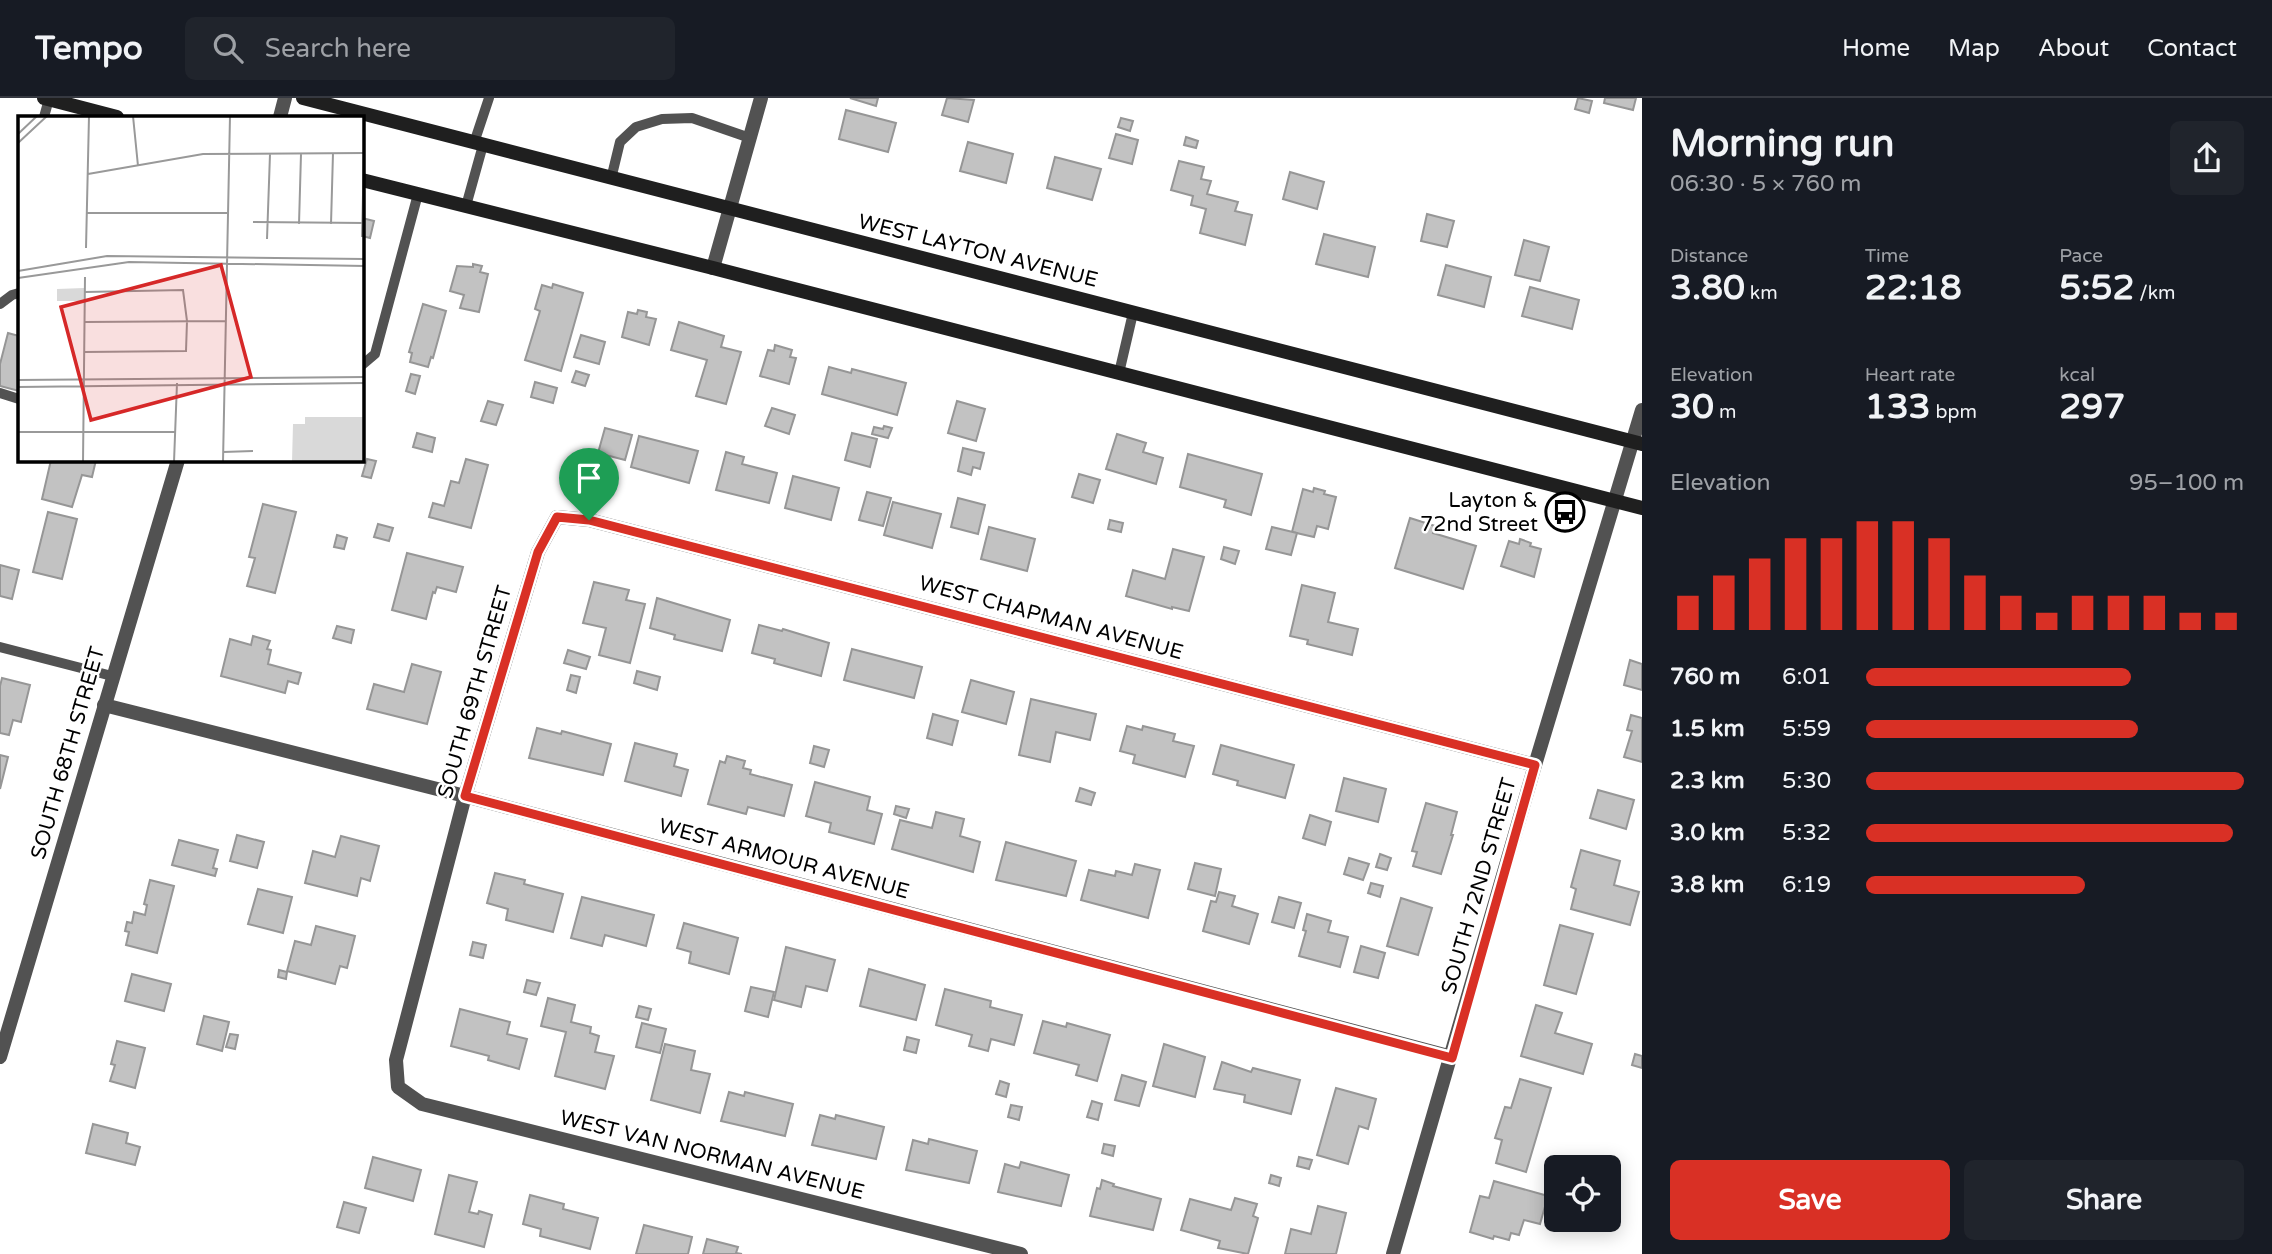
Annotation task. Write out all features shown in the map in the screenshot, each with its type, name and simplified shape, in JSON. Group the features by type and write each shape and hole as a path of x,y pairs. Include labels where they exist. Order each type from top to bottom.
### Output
{"main road":[{"name":"WEST LAYTON AVENUE","path":"303,98 1638,443"},
{"path":"46,99 79,103 114,116"},
{"path":"364,180 1642,508"}],"street":[{"path":"280,116 285,98"},
{"path":"713,268 761,98"},
{"name":"SOUTH 72ND STREET","path":"1394,1254 1535,765 1615,501 1638,443 1642,410"},
{"name":"SOUTH 68TH STREET","path":"0,1057 177,462"},
{"name":"WEST CHAPMAN AVENUE","path":"557,517 589,520 1535,765"},
{"name":"SOUTH 69TH STREET","path":"398,1087 396,1060 465,796 538,552 557,517"},
{"name":"WEST ARMOUR AVENUE","path":"104,705 465,796 1452,1058"},
{"name":"WEST VAN NORMAN AVENUE","path":"398,1087 422,1104 1021,1254"}],"lane":[{"path":"466,206 489,98"},
{"path":"611,178 620,142 636,127 662,119 692,118 750,138"},
{"path":"364,363 375,354 418,194"},
{"path":"0,304 18,293"},
{"path":"1119,373 1133,313"},
{"path":"0,393 18,398"},
{"path":"0,647 112,676"}],"building":[{"path":"850,98 878,98 876,106"},
{"path":"947,98 974,100 968,122 942,115"},
{"path":"1578,98 1592,101 1589,113 1575,109"},
{"path":"1605,98 1636,98 1633,110 1604,103"},
{"path":"846,110 896,123 888,152 839,139"},
{"path":"1121,118 1133,121 1130,131 1118,127"},
{"path":"1116,134 1138,140 1132,164 1109,158"},
{"path":"1186,137 1198,141 1196,148 1184,145"},
{"path":"968,142 1013,154 1006,183 960,171"},
{"path":"1055,157 1101,169 1092,200 1047,188"},
{"path":"1179,161 1204,167 1201,179 1211,181 1207,194 1238,202 1235,211 1252,215 1245,245 1200,233 1206,209 1191,205 1193,196 1171,190"},
{"path":"1290,172 1324,182 1317,209 1283,199"},
{"path":"1427,214 1454,221 1447,247 1421,241"},
{"path":"364,218 374,221 370,238 364,236"},
{"path":"1324,234 1375,247 1368,277 1316,264"},
{"path":"1524,240 1549,247 1540,281 1515,275"},
{"path":"473,264 482,266 480,272 488,274 479,312 460,308 464,295 450,291 457,266 473,267"},
{"path":"1446,265 1491,277 1484,307 1438,295"},
{"path":"553,284 583,293 561,371 525,360 540,311 535,309 542,285 552,288"},
{"path":"1530,287 1579,300 1572,329 1522,316"},
{"path":"423,304 446,311 428,367 410,362 412,353 409,352"},
{"path":"638,310 647,312 646,317 656,319 649,345 622,337 628,312 637,314"},
{"path":"679,322 724,336 721,347 741,352 726,404 696,396 707,360 671,350"},
{"path":"8,333 18,336 18,391 0,386 0,364"},
{"path":"581,335 605,342 599,364 574,357"},
{"path":"775,345 792,350 790,357 796,358 789,384 760,376 768,350 774,351"},
{"path":"829,367 851,373 852,369 906,383 897,415 822,394"},
{"path":"576,371 589,375 585,386 572,382"},
{"path":"411,374 420,376 415,394 406,391"},
{"path":"535,382 557,388 553,403 531,397"},
{"path":"488,401 503,405 496,425 481,421"},
{"path":"957,401 985,409 976,441 948,433"},
{"path":"772,408 795,415 789,434 765,426"},
{"path":"884,426 892,428 888,438 872,434 874,427 883,429"},
{"path":"605,428 632,435 625,460 598,453"},
{"path":"417,433 435,438 432,452 413,447"},
{"path":"852,433 877,439 870,467 845,460"},
{"path":"1117,434 1146,443 1143,452 1163,458 1156,484 1106,469"},
{"path":"639,436 698,451 689,483 631,467"},
{"path":"963,448 984,453 980,469 973,467 971,475 958,471"},
{"path":"726,452 744,457 742,464 777,473 769,503 716,490"},
{"path":"1188,454 1262,474 1251,515 1224,507 1226,500 1180,487"},
{"path":"367,459 376,461 371,478 362,476"},
{"path":"466,459 488,465 471,528 429,517 433,503 444,506 451,481 459,483"},
{"path":"51,462 96,462 92,477 82,475 72,507 42,499"},
{"path":"1079,474 1100,480 1093,503 1072,497"},
{"path":"793,476 839,488 831,520 785,508"},
{"path":"1314,488 1336,497 1328,529 1317,526 1314,537 1292,532 1303,489 1313,492"},
{"path":"867,492 891,498 883,526 859,520"},
{"path":"958,498 985,505 978,534 951,527"},
{"path":"893,502 941,514 932,548 884,535"},
{"path":"263,504 296,512 275,593 247,586 255,558 249,557"},
{"path":"48,512 77,519 62,579 33,572"},
{"path":"1410,518 1435,526 1433,533 1476,546 1463,589 1395,568"},
{"path":"1110,520 1123,523 1121,532 1108,529"},
{"path":"378,524 393,528 389,541 374,537"},
{"path":"989,527 1035,539 1027,571 981,559"},
{"path":"1272,527 1297,533 1291,555 1266,549"},
{"path":"337,535 347,538 344,549 334,547"},
{"path":"1520,539 1541,549 1534,577 1501,566 1509,541 1519,544"},
{"path":"1224,547 1239,551 1235,564 1221,559"},
{"path":"1173,549 1204,557 1189,611 1126,596 1133,570 1165,579"},
{"path":"407,553 463,567 456,592 437,587 435,593 433,592 426,619 392,610"},
{"path":"0,565 19,570 12,599 0,596"},
{"path":"594,582 629,590 626,600 645,604 630,663 599,655 606,628 583,623"},
{"path":"1302,585 1335,593 1328,622 1358,629 1352,655 1307,644 1308,640 1290,636"},
{"path":"657,598 730,620 722,651 674,639 675,635 650,628"},
{"path":"759,625 782,631 783,629 829,643 821,676 774,663 775,659 752,653"},
{"path":"337,626 354,630 351,643 333,638"},
{"path":"253,636 270,641 267,649 271,650 268,664 301,673 298,684 288,681 285,693 221,676 230,639 251,645"},
{"path":"852,649 922,667 914,698 844,680"},
{"path":"568,650 590,657 586,669 564,663"},
{"path":"1630,660 1642,664 1642,690 1624,685"},
{"path":"412,664 441,672 427,724 367,709 374,684 404,692"},
{"path":"637,671 660,677 657,690 634,683"},
{"path":"571,675 580,677 576,693 567,690"},
{"path":"2,678 30,685 21,722 13,720 9,735 0,733"},
{"path":"971,680 1014,692 1006,724 962,712"},
{"path":"1031,699 1096,714 1090,740 1056,732 1050,762 1019,755"},
{"path":"933,714 958,721 952,745 927,738"},
{"path":"1631,715 1642,718 1642,762 1624,757 1632,731 1627,730"},
{"path":"1127,726 1142,730 1143,726 1175,734 1173,741 1194,746 1185,777 1133,763 1135,755 1120,751"},
{"path":"537,728 561,734 562,731 611,744 603,775 529,758"},
{"path":"635,743 677,754 674,766 688,770 681,796 625,781"},
{"path":"1221,745 1294,765 1285,798 1237,785 1238,781 1213,774"},
{"path":"814,746 829,750 824,767 810,763"},
{"path":"0,755 8,757 0,789"},
{"path":"727,756 745,761 743,768 751,770 750,774 792,785 784,816 748,807 746,814 708,804 720,761 725,763"},
{"path":"1344,778 1386,789 1378,822 1336,811"},
{"path":"815,782 870,797 867,810 882,814 874,844 829,832 831,823 806,816"},
{"path":"1080,788 1095,793 1091,805 1076,801"},
{"path":"1598,790 1634,800 1626,829 1590,818"},
{"path":"1426,803 1457,812 1441,874 1413,866 1417,852 1412,851"},
{"path":"896,806 909,809 906,818 894,814"},
{"path":"936,812 964,819 960,836 980,842 973,872 892,849 900,820 932,828"},
{"path":"1310,815 1331,822 1325,845 1303,838"},
{"path":"237,835 264,842 257,868 230,861"},
{"path":"341,836 379,846 370,881 361,878 357,896 305,883 313,851 335,857"},
{"path":"179,840 218,850 213,868 217,869 215,876 172,865"},
{"path":"1006,842 1076,861 1066,896 996,880"},
{"path":"1581,850 1620,861 1614,885 1639,892 1630,925 1571,909 1576,889 1571,887"},
{"path":"1380,854 1391,858 1387,870 1376,867"},
{"path":"1349,858 1369,864 1363,880 1344,874"},
{"path":"1195,863 1221,869 1215,896 1188,889"},
{"path":"1135,864 1160,870 1148,918 1081,900 1089,870 1115,876 1116,871 1132,875"},
{"path":"495,873 525,880 524,884 563,894 553,932 506,920 508,909 487,903"},
{"path":"150,880 174,886 157,953 126,945 129,932 125,931 127,922 132,923 134,912 145,915 147,905 144,904"},
{"path":"1371,883 1383,886 1380,897 1368,893"},
{"path":"258,889 292,897 283,933 248,924"},
{"path":"1219,892 1235,896 1232,906 1258,914 1249,944 1203,931 1211,901 1216,902"},
{"path":"582,897 654,915 646,946 605,935 602,946 571,938"},
{"path":"1279,897 1301,903 1294,928 1272,922"},
{"path":"1401,898 1432,908 1418,955 1387,946"},
{"path":"1307,914 1331,921 1328,932 1348,937 1340,967 1299,956 1306,931 1303,930"},
{"path":"684,923 738,938 729,974 689,963 691,952 677,948"},
{"path":"1560,925 1593,934 1576,994 1544,985"},
{"path":"316,926 355,936 347,968 340,966 335,984 287,971 295,941 311,945"},
{"path":"473,942 486,945 483,958 470,955"},
{"path":"1361,946 1385,953 1378,978 1354,972"},
{"path":"786,947 835,960 827,991 806,986 801,1007 774,1000"},
{"path":"869,969 925,985 916,1020 860,1006"},
{"path":"279,970 287,972 286,979 278,977"},
{"path":"132,974 171,984 164,1011 125,1001"},
{"path":"527,980 540,983 536,995 524,992"},
{"path":"751,987 774,992 768,1017 745,1011"},
{"path":"945,989 991,1001 990,1007 1022,1015 1014,1045 991,1039 988,1051 969,1046 972,1035 936,1025"},
{"path":"548,998 575,1005 571,1022 591,1027 590,1033 599,1036 595,1052 614,1056 605,1089 555,1076 566,1032 541,1026"},
{"path":"1536,1005 1562,1013 1555,1033 1592,1044 1583,1074 1521,1056"},
{"path":"639,1006 651,1009 648,1020 636,1017"},
{"path":"460,1009 510,1022 507,1034 527,1039 519,1069 488,1060 489,1056 451,1046"},
{"path":"204,1016 229,1022 222,1051 197,1044"},
{"path":"1043,1021 1066,1027 1067,1023 1110,1035 1097,1081 1076,1075 1079,1065 1034,1053"},
{"path":"642,1023 666,1029 660,1053 636,1047"},
{"path":"230,1034 238,1035 235,1049 226,1047"},
{"path":"907,1037 919,1040 916,1053 904,1050"},
{"path":"117,1041 145,1048 135,1088 110,1081 115,1065 111,1064"},
{"path":"665,1044 695,1051 691,1070 710,1074 700,1113 651,1100"},
{"path":"1164,1044 1205,1057 1195,1097 1153,1086"},
{"path":"1635,1054 1642,1056 1642,1068 1632,1065"},
{"path":"1222,1062 1251,1072 1253,1068 1300,1080 1291,1114 1244,1102 1245,1095 1214,1089"},
{"path":"1122,1075 1146,1082 1139,1106 1115,1100"},
{"path":"1520,1079 1551,1088 1526,1172 1496,1163 1502,1140 1495,1138 1505,1107 1511,1108"},
{"path":"1000,1081 1009,1084 1006,1097 996,1094"},
{"path":"1336,1088 1376,1099 1368,1129 1359,1126 1348,1164 1317,1155"},
{"path":"729,1092 744,1096 745,1092 793,1104 785,1136 721,1121"},
{"path":"1092,1101 1102,1104 1098,1120 1087,1117"},
{"path":"1011,1105 1022,1107 1019,1120 1008,1117"},
{"path":"820,1115 835,1119 836,1115 884,1127 876,1159 812,1145"},
{"path":"93,1124 128,1133 126,1143 140,1147 135,1165 86,1153"},
{"path":"929,1139 977,1151 969,1183 906,1170 913,1140 928,1144"},
{"path":"1104,1144 1115,1146 1113,1156 1102,1153"},
{"path":"373,1157 421,1170 413,1201 365,1188"},
{"path":"1299,1157 1312,1160 1309,1169 1297,1166"},
{"path":"1021,1162 1069,1175 1061,1206 998,1192 1005,1164 1019,1168"},
{"path":"449,1175 477,1182 469,1212 478,1214 479,1211 492,1215 484,1247 435,1234"},
{"path":"1271,1175 1281,1178 1279,1186 1269,1183"},
{"path":"1102,1180 1114,1184 1113,1186 1161,1199 1153,1230 1090,1216 1097,1188 1100,1189"},
{"path":"1494,1181 1544,1195 1540,1224 1524,1220 1519,1235 1511,1233 1509,1240 1494,1236 1493,1239 1470,1232 1480,1196 1489,1198"},
{"path":"530,1195 564,1204 563,1209 598,1218 590,1249 540,1236 541,1229 523,1224"},
{"path":"1235,1198 1257,1204 1253,1216 1258,1218 1248,1254 1218,1248 1220,1241 1181,1230 1190,1199 1231,1210"},
{"path":"344,1202 366,1208 359,1233 337,1227"},
{"path":"1318,1206 1346,1213 1336,1254 1285,1254 1291,1229 1311,1234"},
{"path":"644,1225 692,1237 688,1254 636,1254"},
{"path":"707,1239 738,1247 736,1253 742,1254 703,1254"}],"place":[{"name":"Layton & 72nd Street","path":"1565,512"}],"route":[{"path":"557,517 589,520 1535,765 1452,1058 465,796 538,552 557,517"}]}
